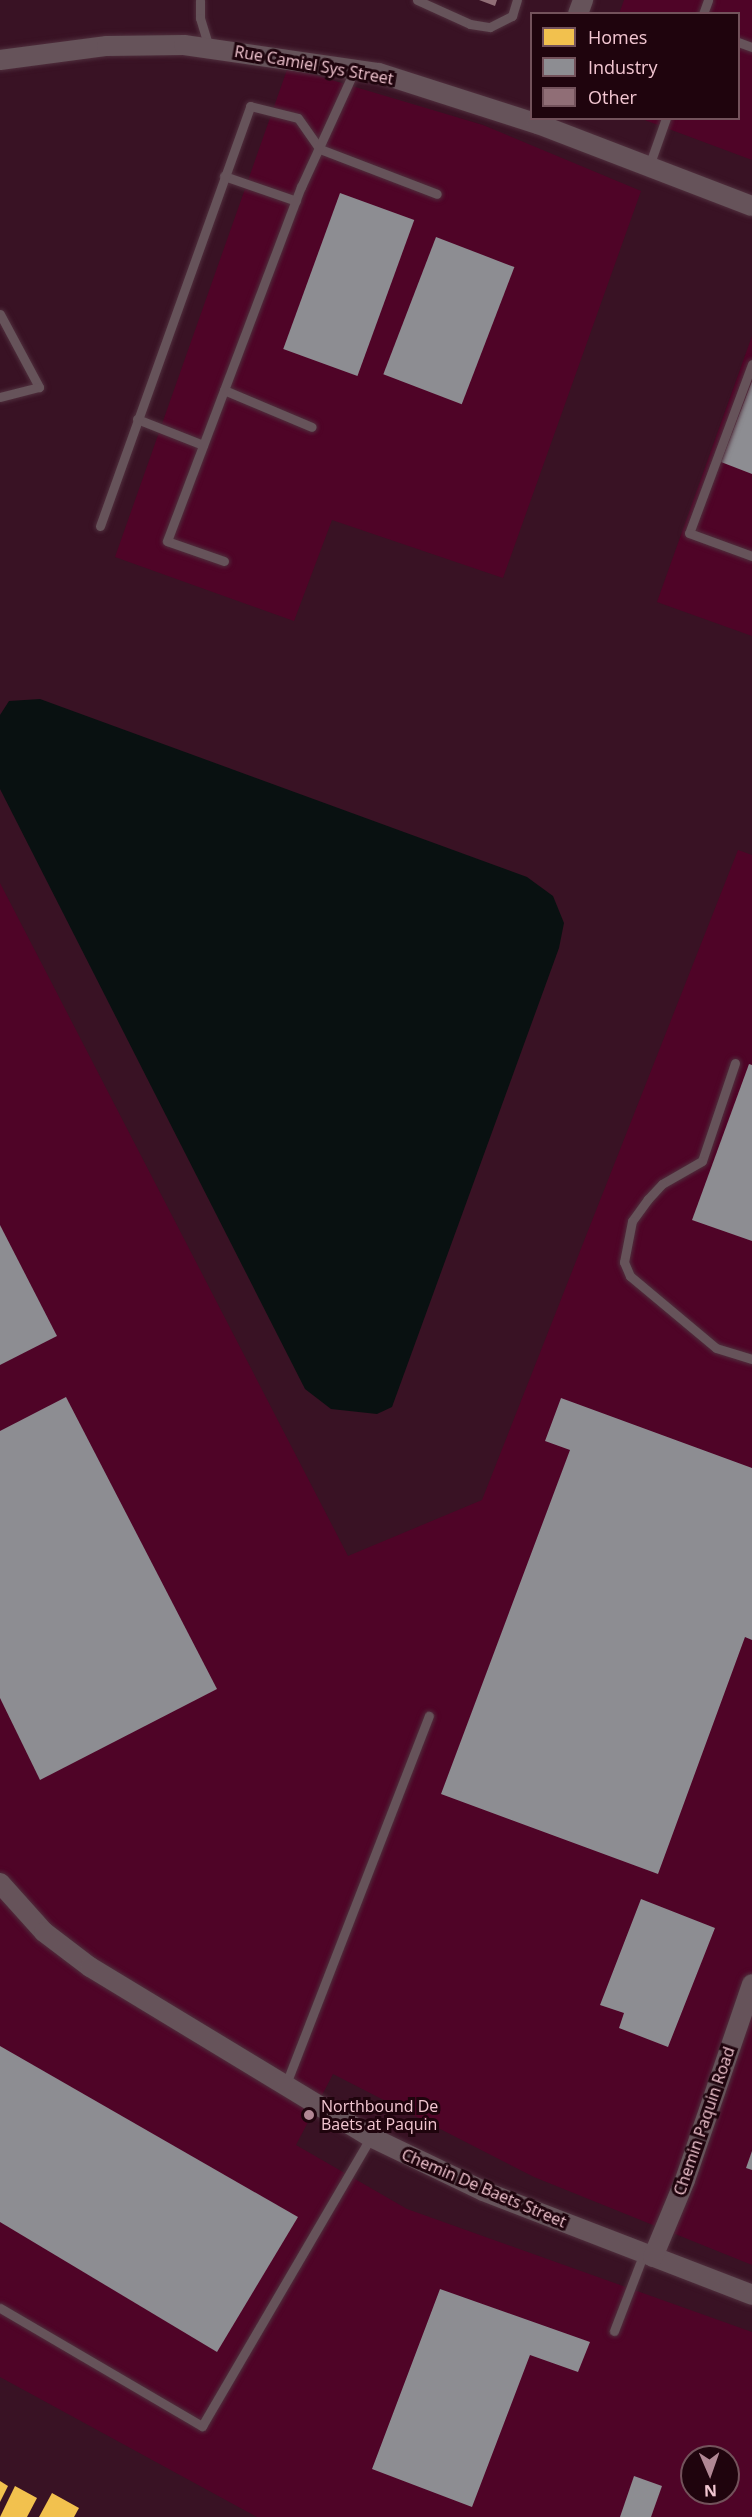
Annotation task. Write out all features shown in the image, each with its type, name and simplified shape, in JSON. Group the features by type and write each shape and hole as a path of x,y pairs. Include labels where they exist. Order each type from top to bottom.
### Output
{"street":[{"name":"Rue Camiel Sys Street","path":"0,60 107,46 209,48 379,73 530,119"},
{"name":"Rue Camiel Sys Street","path":"538,121 752,206"},
{"name":"Chemin De Baets Street","path":"0,1883 44,1932 90,1967 286,2084 370,2138 483,2191 752,2295"},
{"name":"Chemin Paquin Road","path":"649,2255 685,2180 752,1984"}],"lane":[{"path":"200,0 200,18 209,48"},
{"path":"417,0 470,24 490,27 512,16 518,0"},
{"path":"224,561 167,541 296,201 355,69"},
{"path":"100,526 250,106 298,118 320,149 437,194"},
{"path":"649,166 665,120"},
{"path":"224,176 296,201"},
{"path":"0,314 39,387 0,397"},
{"path":"752,364 689,533 752,556"},
{"path":"224,390 312,427"},
{"path":"137,419 203,446"},
{"path":"735,1063 702,1161 662,1184 648,1199 632,1221 624,1262 630,1276 716,1348 752,1359"},
{"path":"286,2084 429,1716"},
{"path":"0,2308 202,2426 370,2138"},
{"path":"614,2331 649,2255"}],"shaded area":[{"path":"624,0 752,0 752,160 645,120 740,120 740,12 620,12"},
{"path":"288,67 483,125 641,191 503,578 332,520 294,621 115,557"},
{"path":"752,336 752,636 657,602"},
{"path":"40,699 527,877 553,896 564,923 559,948 392,1407 377,1414 331,1409 305,1389 0,789 0,715 9,701"},
{"path":"738,850 752,855 752,2265 534,2177 333,2074 296,2145 407,2209 752,2332 752,2517 257,2517 0,2377 0,883 348,1556 482,1500"}],"building: Homes":[{"path":"0,2481 8,2486 0,2502"},
{"path":"15,2486 37,2498 27,2517 0,2517"},
{"path":"52,2493 79,2508 74,2517 39,2517"}],"building: Industry":[{"path":"340,193 414,220 357,376 283,349"},
{"path":"436,237 514,267 462,404 383,374"},
{"path":"752,381 752,474 721,462"},
{"path":"749,1064 752,1065 752,1241 692,1220"},
{"path":"0,1225 57,1336 0,1365"},
{"path":"66,1397 217,1689 40,1780 0,1698 0,1431"},
{"path":"561,1398 752,1468 752,1640 745,1637 658,1874 441,1794 570,1450 545,1441"},
{"path":"641,1899 715,1928 668,2047 619,2028 624,2013 600,2005"},
{"path":"0,2046 298,2217 217,2352 0,2222"},
{"path":"752,2151 752,2170 746,2168"},
{"path":"440,2289 590,2342 578,2372 530,2355 472,2507 372,2469"},
{"path":"634,2476 662,2486 651,2517 620,2517"}],"building: Other":[{"path":"479,0 497,0 495,6"}],"place":[{"name":"Northbound De Baets at Paquin","path":"309,2115"}]}
